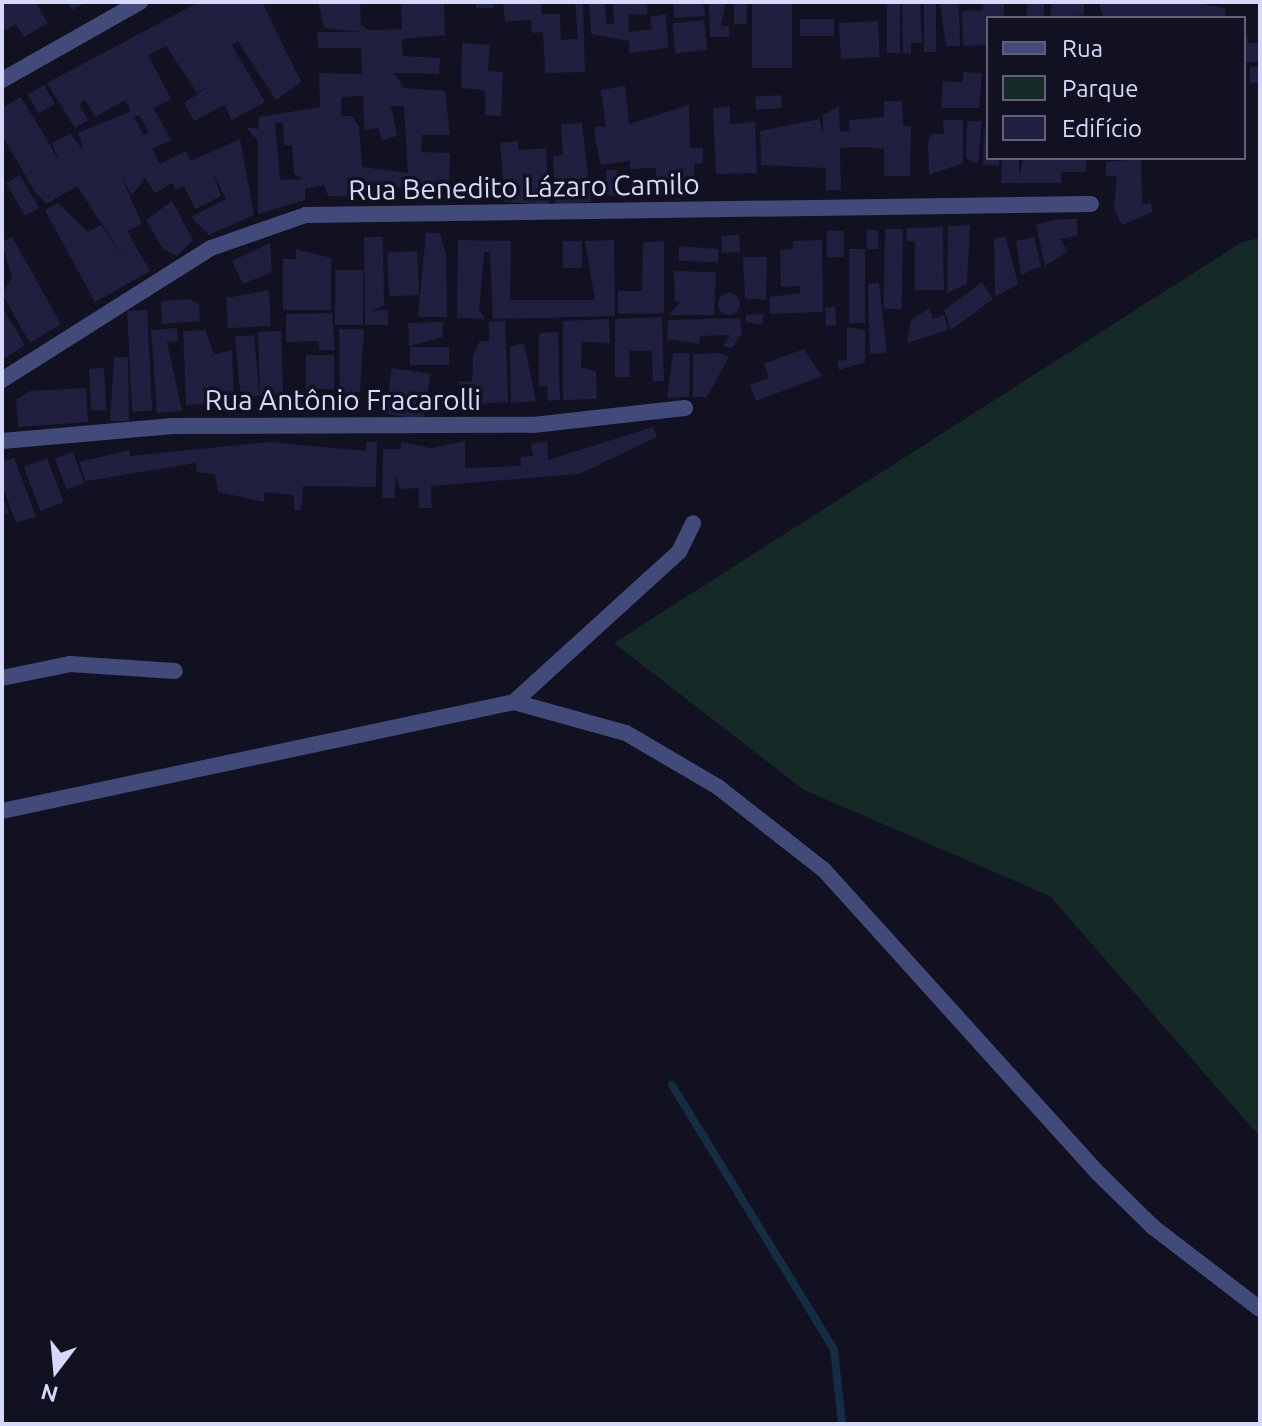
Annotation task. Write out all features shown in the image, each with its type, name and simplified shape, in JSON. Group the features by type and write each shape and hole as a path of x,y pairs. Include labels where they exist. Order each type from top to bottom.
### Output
{"street":[{"path":"2,80 140,2"},
{"name":"Rua Benedito Lázaro Camilo","path":"2,380 211,248 306,215 1091,204"},
{"name":"Rua Antônio Fracarolli","path":"2,441 173,426 533,425 685,408"},
{"path":"514,702 679,552 693,523"},
{"path":"2,678 70,664 175,671"},
{"path":"2,811 514,702 626,733 718,787 824,870 1099,1174 1153,1227 1260,1309"}],"green space":[{"path":"1260,238 1260,1137 1050,896 804,790 614,643 1242,242"}],"building":[{"path":"2,2 35,2 48,23 24,37 16,24 2,32"},
{"path":"67,2 87,2 72,10"},
{"path":"199,2 262,2 301,82 276,100 238,42 232,45 265,102 232,120 224,105 194,121 184,103 212,84 197,93 166,46 148,55 171,99 153,108 171,140 152,149 160,164 186,151 191,161 240,139 254,215 209,235 191,217 226,199 213,173 221,196 195,209 184,186 176,190 172,183 155,193 145,178 132,195 121,176 142,224 127,231 150,271 95,302 45,210 58,203 88,232 101,225 128,264 77,186 46,204 35,192 2,135 2,108 21,97 60,162 52,143 70,134 84,151 78,133 131,111 125,100 95,117 85,100 79,104 88,120 75,128 47,83","holes":["139,115 149,132 144,135 134,117"]},
{"path":"318,2 360,2 361,25 369,30 402,29 401,2 444,2 445,35 402,39 403,56 440,58 439,74 394,73 404,88 445,91 450,135 422,135 421,152 450,153 449,189 417,193 413,186 407,196 407,187 384,189 383,198 328,196 324,185 305,189 305,200 258,214 258,141 246,127 258,129 259,117 320,107 319,73 362,74 361,48 318,48 317,32 361,32 324,28","holes":["363,96 364,130 378,128 382,140 397,136 391,106 404,106 408,173 362,167 359,127 352,116 341,116 341,97","275,123 283,123 284,145 292,145 294,174 302,179 280,180"]},
{"path":"476,2 494,2 494,8 476,8"},
{"path":"503,2 541,2 542,14 560,14 561,40 578,39 575,2 583,2 585,72 545,73 543,32 532,33 531,20 505,21"},
{"path":"589,2 605,2 606,24 614,24 613,2 647,2 647,14 628,15 629,32 652,29 650,17 666,14 668,48 629,53 629,41 591,34"},
{"path":"673,2 703,2 705,16 674,18"},
{"path":"709,2 726,2 721,26 729,26 729,37 710,37"},
{"path":"734,2 747,2 747,24 734,24"},
{"path":"752,2 792,2 792,68 752,68"},
{"path":"887,2 900,2 900,53 887,53"},
{"path":"902,2 920,2 922,43 911,43 911,54 903,53"},
{"path":"924,2 936,2 936,52 924,52"},
{"path":"940,2 959,5 960,46 946,46"},
{"path":"983,2 1004,2 1004,16 986,16 986,45 963,46 962,11 983,10"},
{"path":"1027,2 1044,2 1044,16 1027,16"},
{"path":"1052,2 1084,2 1084,15 1050,16"},
{"path":"1099,2 1190,2 1225,8 1226,16 1102,16"},
{"path":"800,19 834,19 834,36 800,36"},
{"path":"704,20 707,50 675,53 672,23"},
{"path":"878,21 880,57 841,59 839,23"},
{"path":"1246,32 1249,43 1260,43 1260,61 1246,63"},
{"path":"462,43 490,45 488,71 503,72 501,116 485,115 485,90 461,88"},
{"path":"1250,67 1260,67 1260,83 1250,83"},
{"path":"963,72 982,73 979,108 941,108 943,81 963,83"},
{"path":"44,85 55,104 39,114 28,95"},
{"path":"625,86 629,124 689,105 690,148 703,148 703,163 694,164 694,181 673,182 673,195 657,195 656,168 630,169 630,161 601,165 595,127 606,126 601,90"},
{"path":"781,95 782,108 756,110 755,97"},
{"path":"884,101 902,101 903,126 911,126 910,176 884,176 884,149 866,147 840,148 841,190 826,190 826,168 761,165 760,131 819,119 823,134 823,115 839,106 840,132 849,131 849,120 884,117"},
{"path":"730,106 730,124 755,122 757,173 716,174 713,108"},
{"path":"943,120 963,120 963,163 929,175 928,143 932,134 944,134"},
{"path":"967,121 982,121 978,164 966,158"},
{"path":"582,123 591,202 555,204 553,156 563,155 561,124"},
{"path":"984,124 986,160 999,160 999,166 983,165"},
{"path":"518,141 518,150 546,148 549,205 505,202 500,143"},
{"path":"1002,160 1019,160 1019,177 1023,160 1086,160 1086,172 1061,172 1061,183 1001,183"},
{"path":"1141,160 1142,204 1151,203 1152,212 1122,225 1114,208 1117,176 1106,176 1106,162"},
{"path":"606,170 617,170 617,196 606,196"},
{"path":"20,175 39,208 25,216 6,183"},
{"path":"172,201 193,240 177,256 163,249 146,220"},
{"path":"1077,219 1077,236 1060,239 1068,251 1045,266 1036,224"},
{"path":"970,225 967,284 947,293 948,226"},
{"path":"943,227 944,290 915,290 915,241 906,241 907,228"},
{"path":"885,229 903,229 902,309 884,309"},
{"path":"867,230 878,230 878,249 867,249"},
{"path":"827,231 844,231 844,257 827,257"},
{"path":"426,233 440,233 446,255 447,317 418,317"},
{"path":"739,235 740,252 722,253 721,236"},
{"path":"12,237 61,324 30,343 2,294 12,278 2,242"},
{"path":"364,237 383,237 384,305 372,311 388,310 388,325 365,325"},
{"path":"1006,237 1018,284 995,297 994,238"},
{"path":"1034,237 1041,266 1021,275 1016,241"},
{"path":"458,240 511,241 510,300 595,300 585,241 614,240 615,316 493,319 490,252 484,252 479,310 485,319 457,318"},
{"path":"822,240 823,312 770,314 770,297 800,293 800,286 781,287 780,250 793,249 793,241"},
{"path":"563,241 582,241 582,268 563,268"},
{"path":"664,241 664,313 618,314 618,291 642,291 643,242"},
{"path":"270,243 272,272 243,284 232,261"},
{"path":"679,246 718,249 718,262 679,261"},
{"path":"296,249 331,258 331,310 283,310 283,259 296,259"},
{"path":"849,249 865,249 865,323 849,323"},
{"path":"417,251 419,295 389,297 387,253"},
{"path":"743,257 767,257 766,300 745,298"},
{"path":"335,270 363,270 363,325 335,325"},
{"path":"674,271 716,272 714,315 669,315 681,301 675,301"},
{"path":"982,282 993,299 951,330 944,310"},
{"path":"879,283 887,353 870,354 868,284"},
{"path":"269,290 271,326 228,328 226,298"},
{"path":"729,293 737,296 740,304 737,312 729,315 721,312 718,304 721,296"},
{"path":"189,299 199,304 200,321 162,324 161,301"},
{"path":"2,307 25,345 2,360"},
{"path":"835,307 836,325 826,325 825,308"},
{"path":"929,308 933,319 944,315 948,330 907,343 911,320"},
{"path":"147,310 152,411 132,412 127,311"},
{"path":"332,313 335,350 319,350 319,341 286,342 286,314"},
{"path":"763,314 763,325 746,322 746,315"},
{"path":"662,317 664,381 653,381 652,351 629,351 630,377 615,377 615,319"},
{"path":"740,318 742,333 732,348 723,346 730,335 700,336 699,344 667,339 668,320"},
{"path":"609,319 610,343 582,342 581,367 596,372 597,399 563,400 563,321"},
{"path":"505,321 508,402 460,405 459,381 472,382 473,355 480,341 489,341 489,322"},
{"path":"443,322 443,337 409,346 408,323"},
{"path":"847,327 865,330 865,362 839,370 837,361 847,360"},
{"path":"177,328 178,341 167,342 182,411 157,413 151,330"},
{"path":"339,329 364,329 360,392 350,392 350,407 340,407"},
{"path":"205,330 214,354 203,358 232,350 234,401 186,405 183,331"},
{"path":"281,331 284,405 261,406 258,332"},
{"path":"558,332 560,400 548,401 547,386 539,386 539,333"},
{"path":"254,335 259,396 240,397 235,337"},
{"path":"524,343 536,401 511,403 510,347"},
{"path":"410,347 449,347 449,365 410,365"},
{"path":"804,349 822,376 756,401 750,385 769,378 764,364"},
{"path":"673,353 690,353 689,397 667,398"},
{"path":"719,353 729,357 707,397 693,397 693,354"},
{"path":"306,355 334,355 334,389 306,389"},
{"path":"114,357 128,357 129,421 110,421"},
{"path":"104,368 106,410 91,411 89,369"},
{"path":"392,368 431,374 423,420 385,413"},
{"path":"86,388 88,422 18,427 16,400 30,391"},
{"path":"653,427 657,437 579,474 431,486 432,508 419,508 419,488 400,489 395,475 395,498 382,498 383,449 401,449 401,442 431,448 465,441 465,468 521,466 520,457 533,456 531,444 547,441 548,460"},
{"path":"269,442 366,451 366,442 377,442 376,487 303,486 301,510 294,510 294,495 264,492 264,502 218,492 215,474 197,472 196,463 86,481 79,462 130,450 130,456"},
{"path":"73,452 84,483 66,490 55,458"},
{"path":"14,458 36,516 16,523 2,484 2,462"},
{"path":"47,458 64,502 41,511 24,467"},
{"path":"2,496 9,513 2,515"}],"waterway":[{"path":"672,1085 834,1349 842,1424"}]}
